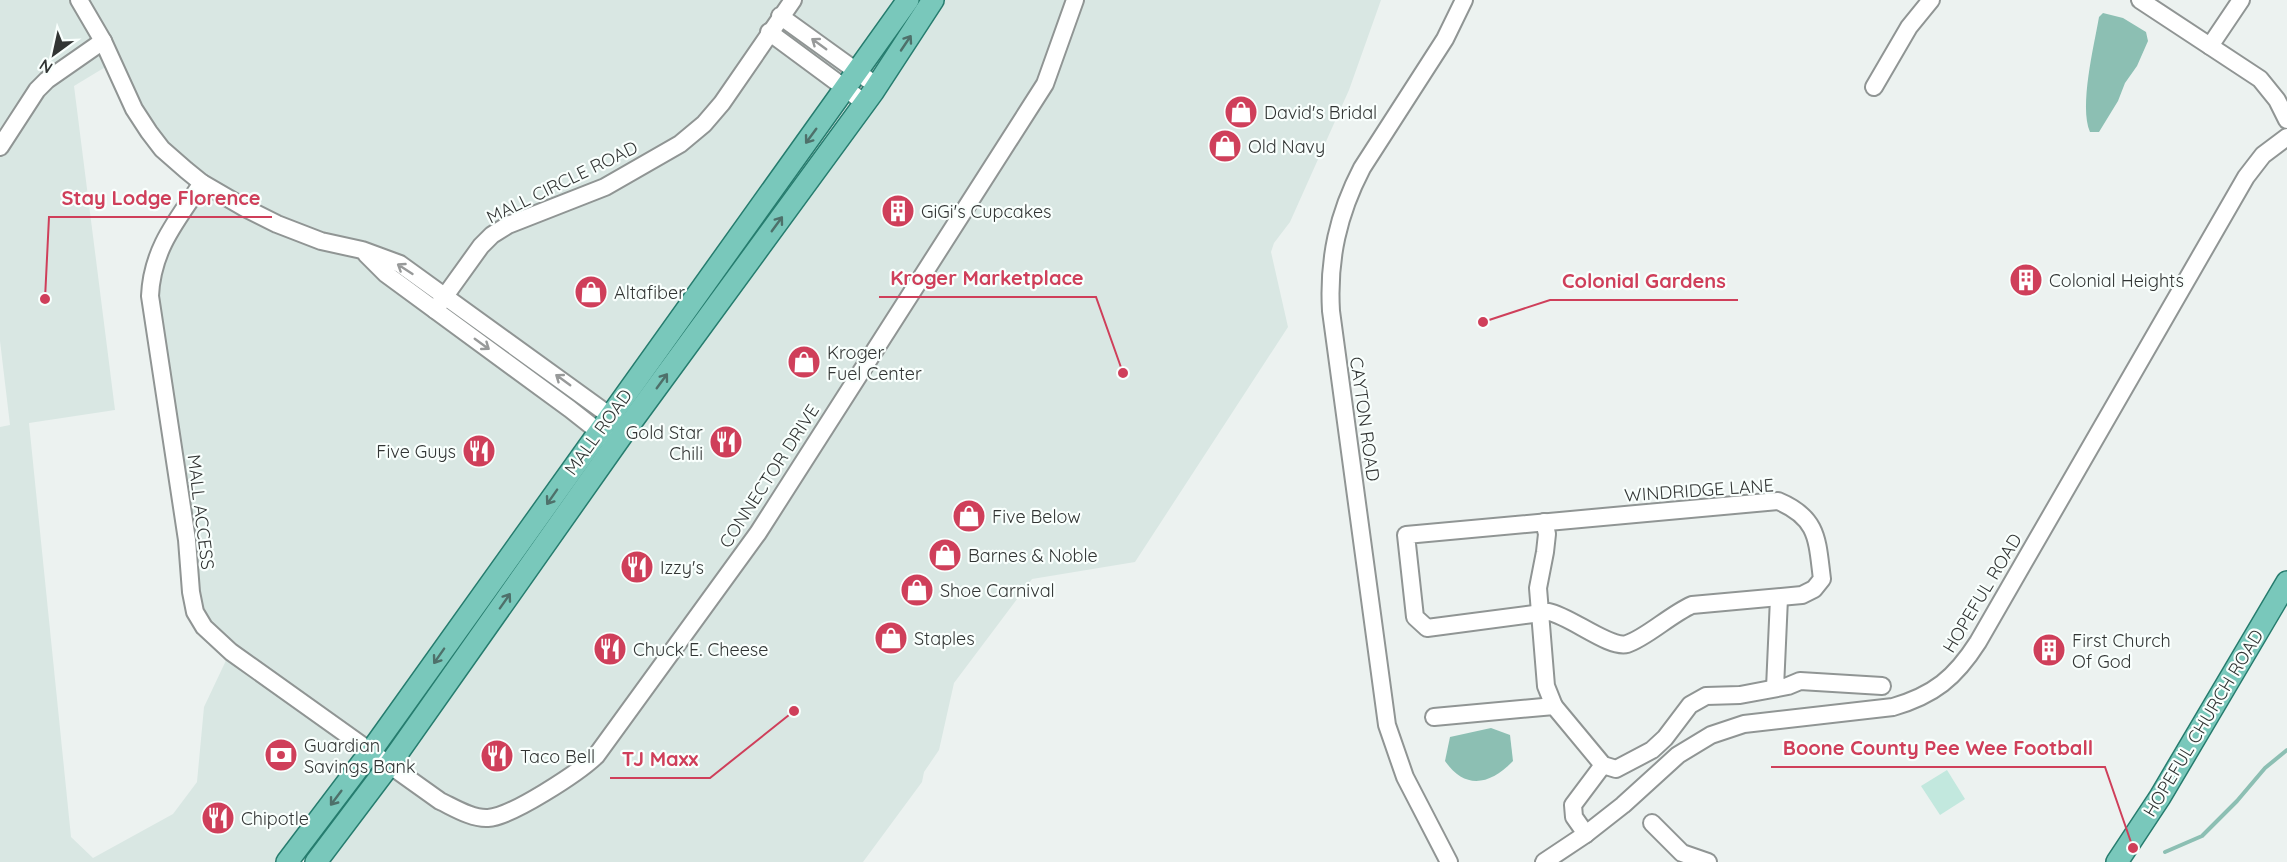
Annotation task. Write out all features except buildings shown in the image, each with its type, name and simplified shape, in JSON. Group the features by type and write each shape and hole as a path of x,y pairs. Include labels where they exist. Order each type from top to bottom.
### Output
{"main road":[{"name":"MALL ROAD","path":"287,862 371,751 908,0"},
{"name":"MALL ROAD","path":"316,862 390,764 622,437 865,103 933,0"},
{"name":"HOPEFUL CHURCH ROAD","path":"2117,862 2160,797 2287,582"}],"street":[{"path":"79,0 103,42 134,109 149,132 162,149 202,183 280,225 321,241 362,250 387,274 440,303 622,437"},
{"name":"MALL CIRCLE ROAD","path":"440,303 492,235 508,225 605,187 680,144 704,124 722,103 793,0"},
{"name":"CONNECTOR DRIVE","path":"390,764 440,801 464,812 486,818 504,815 583,768 596,756 758,533 1045,84 1075,0"},
{"name":"CAYTON ROAD","path":"1449,862 1405,777 1387,725 1329,286 1335,237 1351,190 1362,168 1445,39 1464,0"},
{"path":"1874,87 1909,27 1931,0"},
{"path":"2140,0 2260,79 2277,100 2287,120"},
{"path":"2210,46 2241,0"},
{"path":"780,16 852,80 865,103"},
{"path":"769,32 852,80 877,86"},
{"path":"0,147 28,102 42,85 103,42"},
{"name":"HOPEFUL ROAD","path":"1544,862 1586,834 1623,805 1678,755 1711,735 1744,724 1893,706 1915,700 1938,688 1957,671 1983,633 2246,177 2263,155 2287,137"},
{"name":"MALL ACCESS","path":"202,183 164,239 151,277 150,296 187,540 195,612 204,627 231,652 390,764"},
{"name":"WINDRIDGE LANE","path":"1778,501 1792,507 1816,535 1822,579 1814,589 1802,595 1779,598 1692,605 1633,641 1620,645 1598,636 1560,614 1550,612 1427,628 1415,617 1406,535 1778,501"},
{"path":"1544,522 1547,534 1538,588 1546,687 1554,706 1603,765 1612,769 1621,769 1652,750 1665,738 1690,705 1706,696 1740,695 1800,681 1882,686"},
{"path":"1775,688 1779,598"},
{"path":"1434,717 1554,706"},
{"path":"1586,834 1574,817 1573,806 1603,765"},
{"path":"1652,824 1682,853 1708,862"}],"shaded area":[{"path":"0,0 908,0 287,862 0,862 0,427 10,425 0,341","holes":["112,63 175,160 202,183 151,277 204,627 230,652 204,707 197,782 173,814 93,858 71,837 29,423 115,410 74,86","364,250 445,296 438,304"]},
{"path":"928,0 1381,0 1349,90 1290,222 1274,243 1271,252 1288,327 1135,562 1032,579 954,683 939,750 924,772 922,782 863,862 316,862"},
{"path":"2103,13 2123,18 2146,32 2148,41 2137,66 2125,83 2118,101 2099,132 2090,132 2087,121 2087,92 2099,17"},
{"path":"1491,728 1510,735 1513,761 1487,779 1478,781 1461,777 1445,761 1450,737"},
{"path":"1947,770 1965,799 1940,815 1921,786"}],"waterway":[{"path":"2165,852 2202,836 2237,801 2265,768 2287,750"}],"place":[{"name":"David's Bridal","path":"1241,112"},
{"name":"Old Navy","path":"1225,146"},
{"name":"GiGi's Cupcakes","path":"898,211"},
{"name":"Colonial Heights","path":"2026,280"},
{"name":"Altafiber","path":"591,292"},
{"name":"Stay Lodge Florence","path":"45,299"},
{"name":"Colonial Gardens","path":"1483,322"},
{"name":"Kroger Fuel Center","path":"804,362"},
{"name":"Kroger Marketplace","path":"1123,373"},
{"name":"Gold Star Chili","path":"726,442"},
{"name":"Five Guys","path":"479,451"},
{"name":"Five Below","path":"969,516"},
{"name":"Barnes & Noble","path":"945,555"},
{"name":"Izzy's","path":"637,567"},
{"name":"Shoe Carnival","path":"917,590"},
{"name":"Staples","path":"891,638"},
{"name":"Chuck E. Cheese","path":"610,649"},
{"name":"First Church Of God","path":"2049,650"},
{"name":"TJ Maxx","path":"794,711"},
{"name":"Guardian Savings Bank","path":"281,755"},
{"name":"Taco Bell","path":"497,756"},
{"name":"Chipotle","path":"218,818"},
{"name":"Boone County Pee Wee Football","path":"2133,848"}]}
